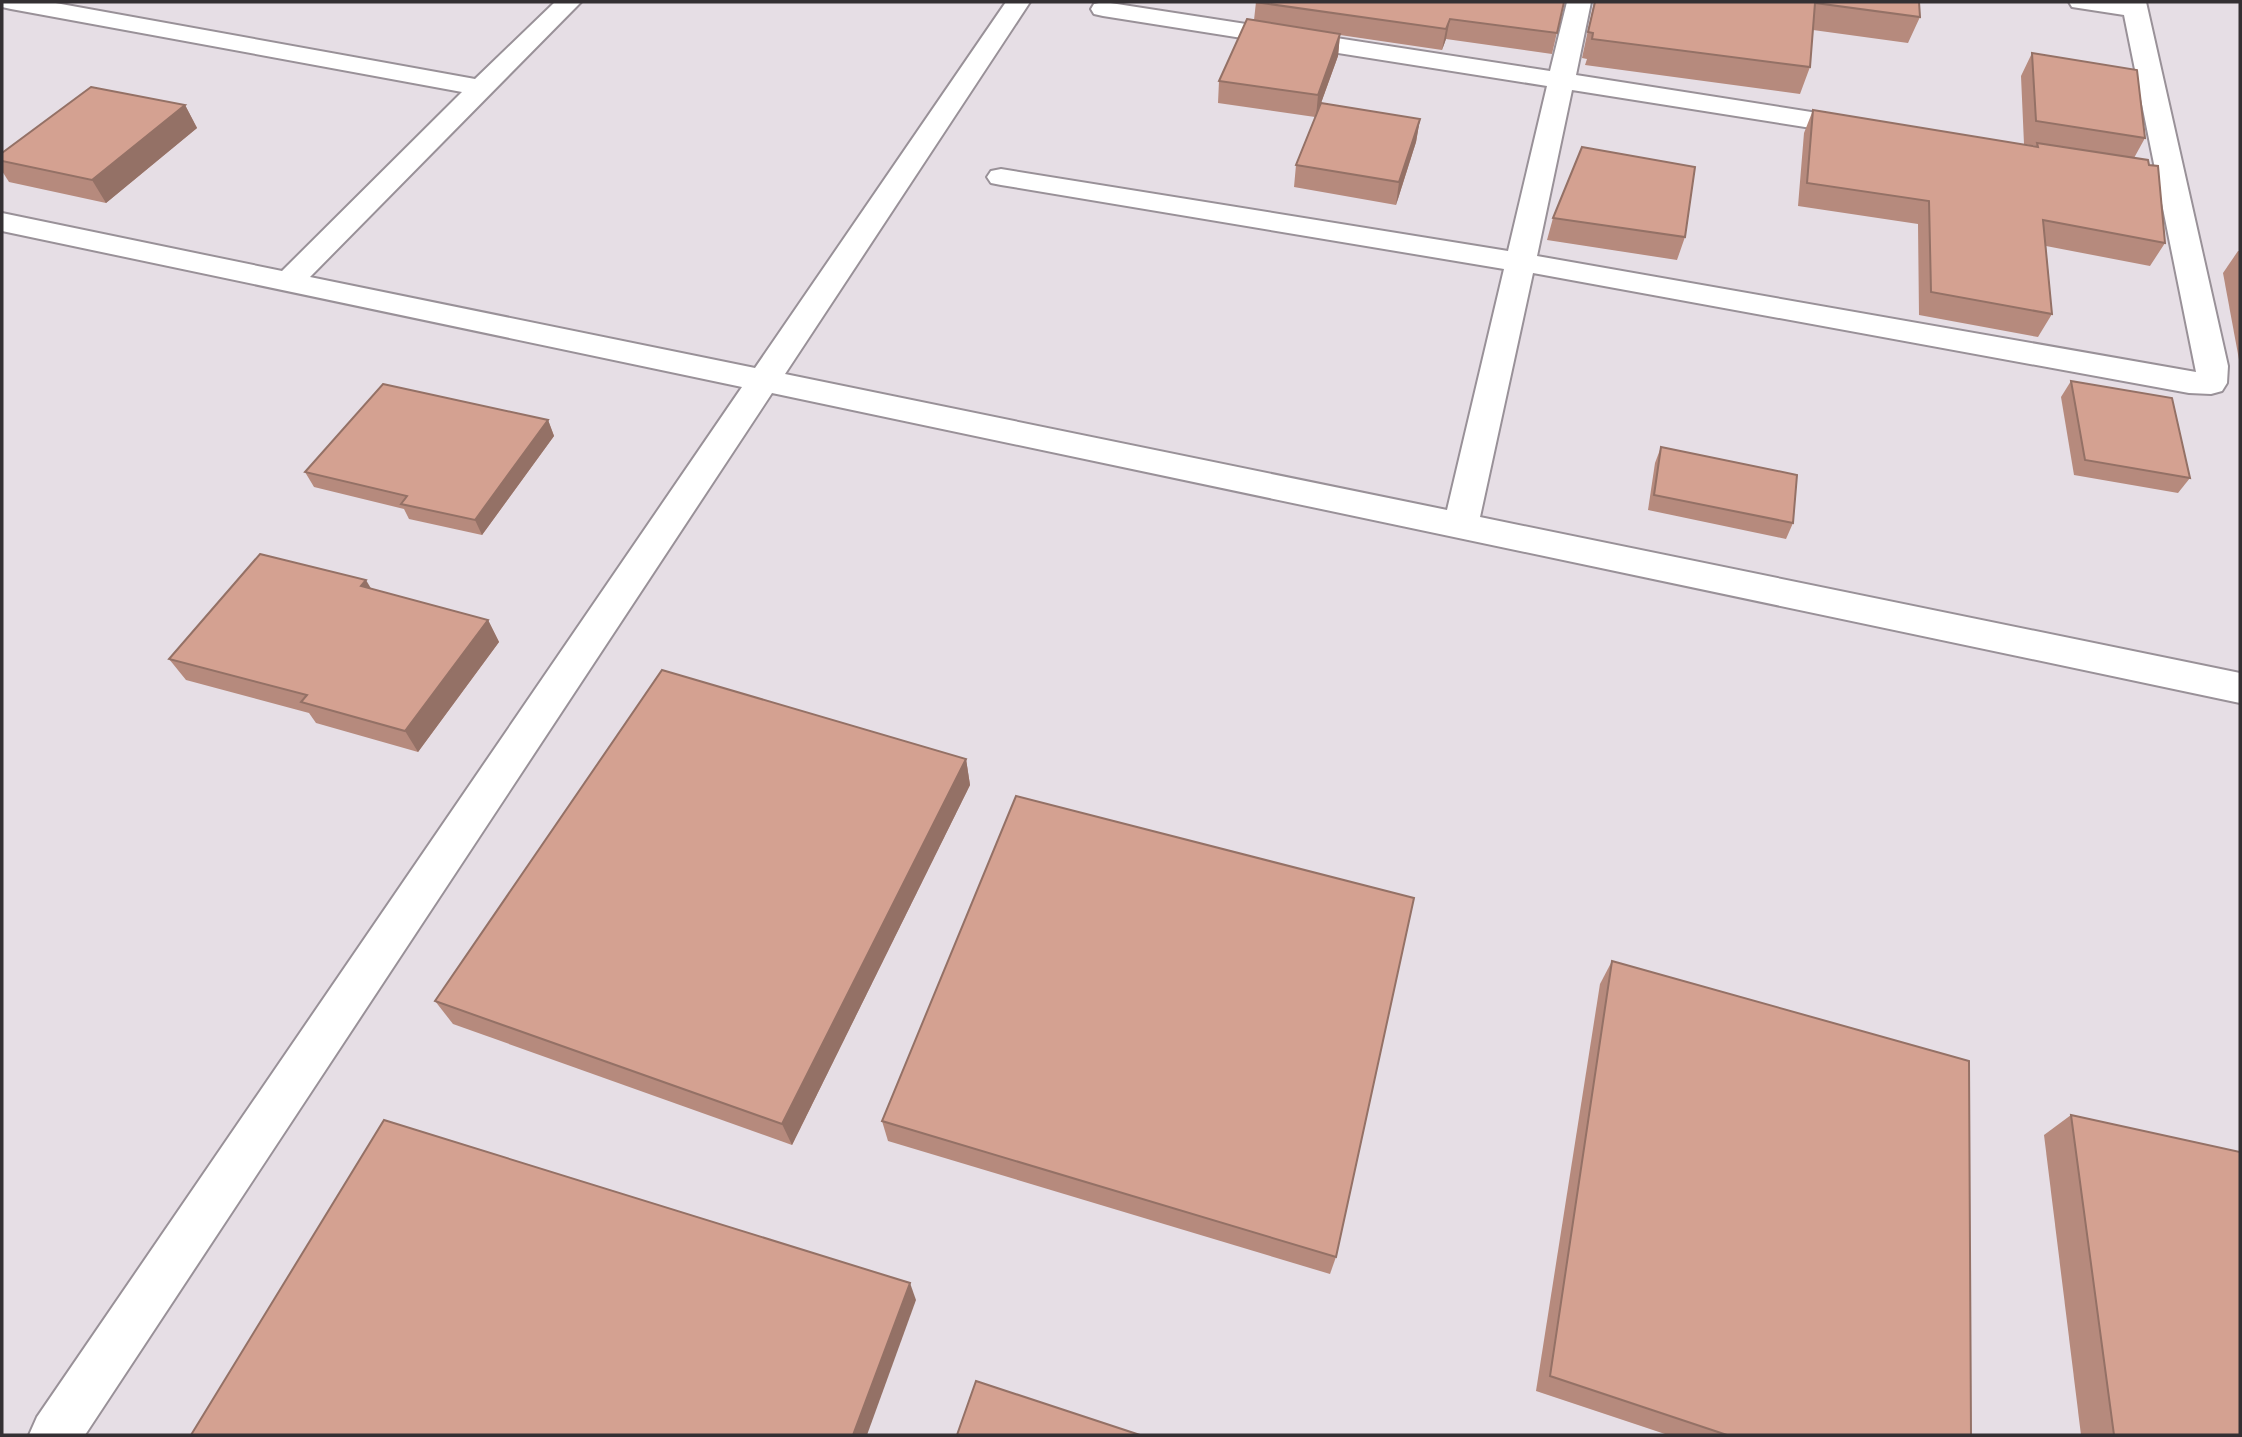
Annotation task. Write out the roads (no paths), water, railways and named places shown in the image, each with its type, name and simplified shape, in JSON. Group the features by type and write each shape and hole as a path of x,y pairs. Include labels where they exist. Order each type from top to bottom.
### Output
{"street":[{"path":"11,2 481,88"},
{"path":"289,281 569,2"},
{"path":"55,1435 1018,2"},
{"path":"1461,525 1579,2"},
{"path":"1000,177 1521,262 2189,382 2211,383 2212,366 2158,175 2135,5 2081,2"},
{"path":"1103,9 1887,132"},
{"path":"2,222 2240,688"}]}
